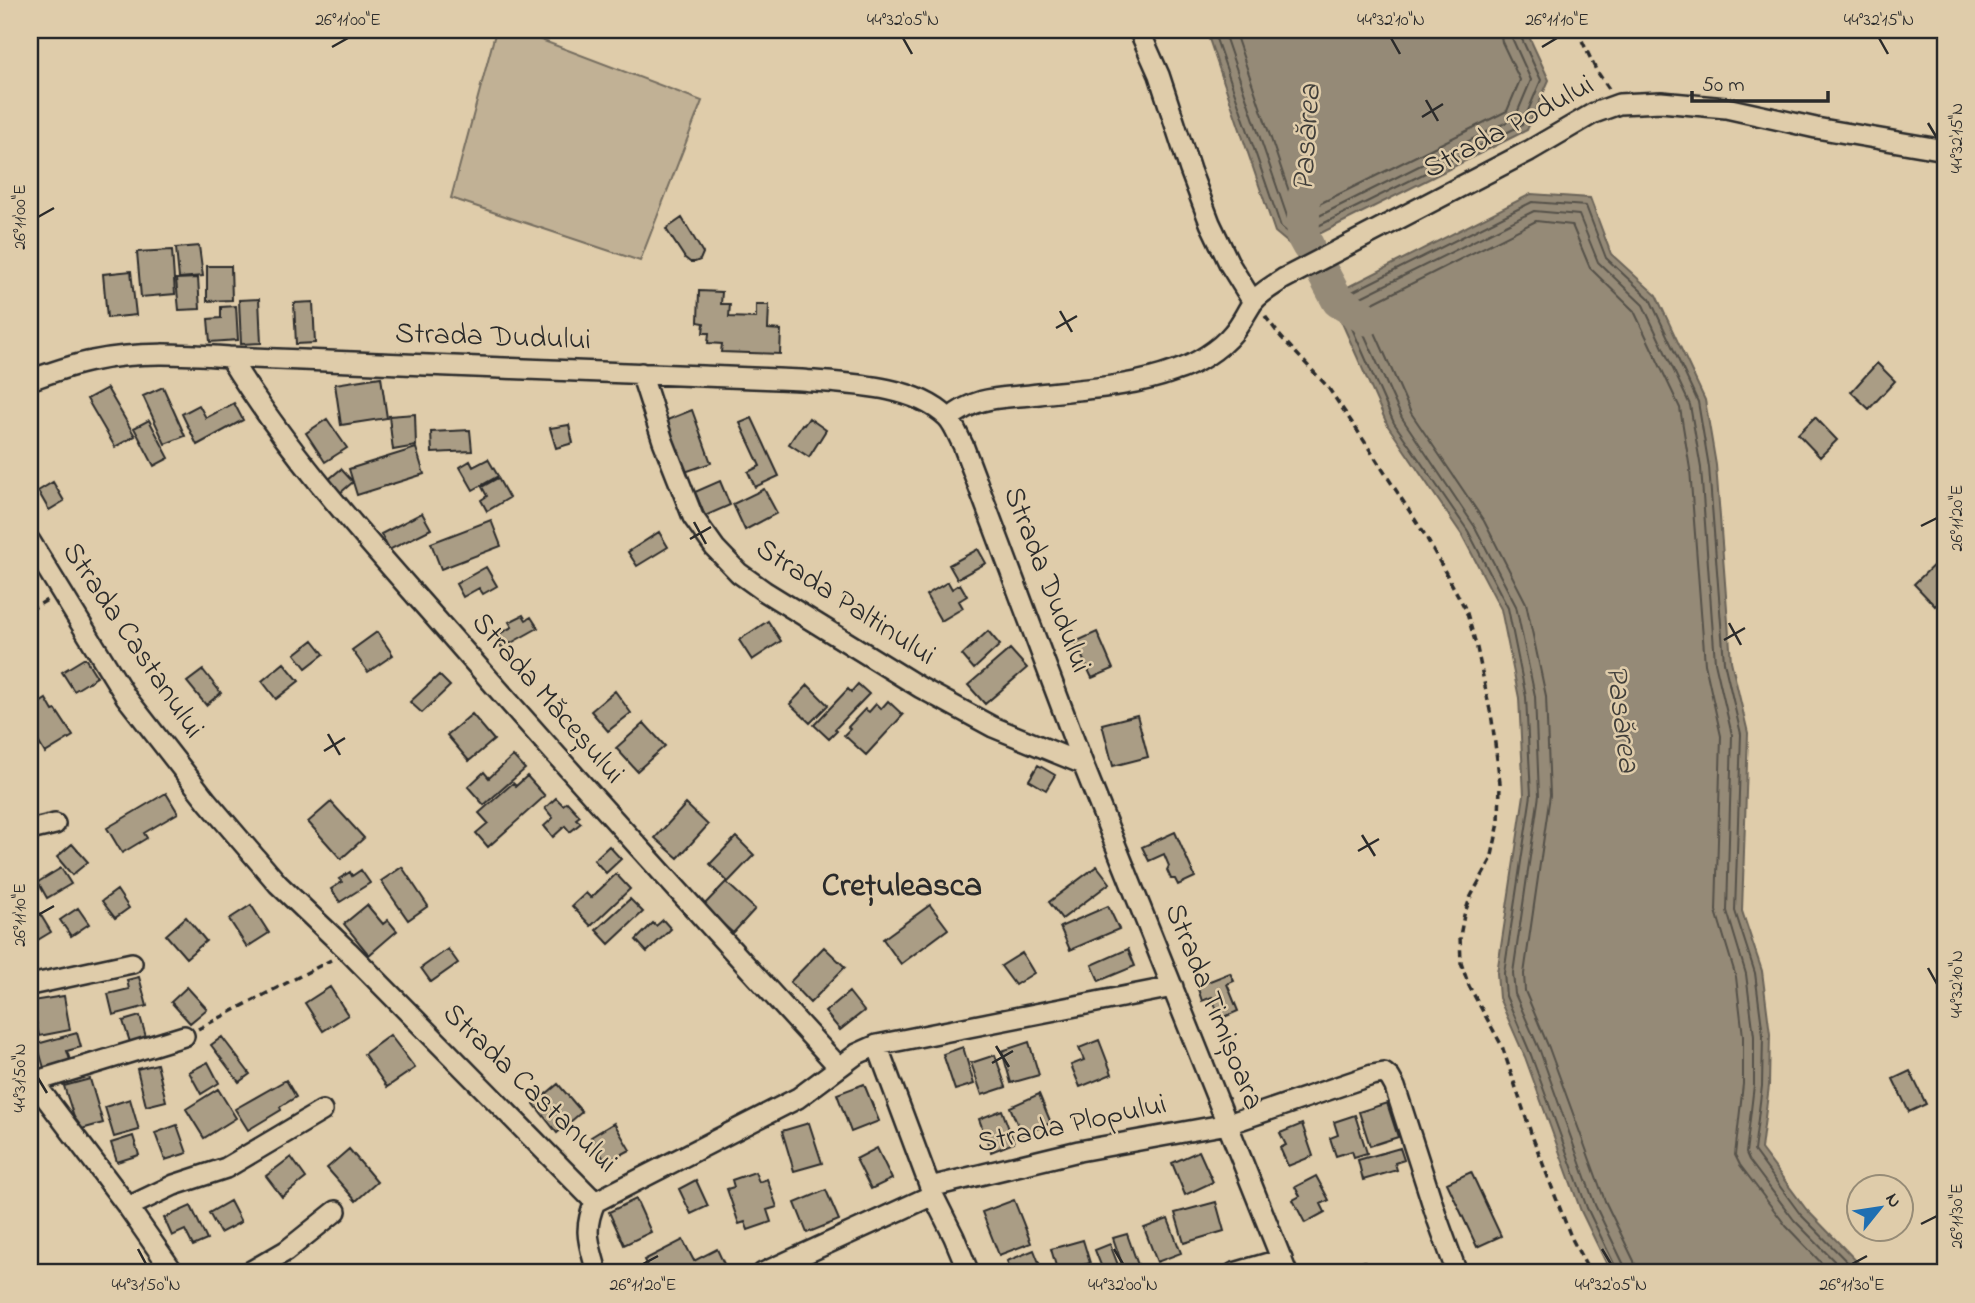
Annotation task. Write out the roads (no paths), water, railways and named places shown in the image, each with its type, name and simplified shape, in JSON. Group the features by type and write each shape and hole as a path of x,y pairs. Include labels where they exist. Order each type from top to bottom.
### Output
{"street":[{"path":"948,419 974,402 998,397 1120,385 1177,371 1217,347 1231,335 1253,302 1230,265 1210,223 1159,75 1139,30"},
{"name":"Strada Podului","path":"1253,302 1283,279 1517,158 1594,113 1619,104 1661,102 1726,108 1816,128 1945,150"},
{"name":"Strada Dudului","path":"30,380 93,360 180,353 801,380 889,389 933,406 948,419 963,445 1083,764"},
{"name":"Strada Măceșului","path":"229,357 275,425 366,538 591,796 838,1066"},
{"name":"Strada Paltinului","path":"641,373 663,441 693,517 715,548 738,573 920,688 993,727 1083,764"},
{"name":"Strada Castanului","path":"30,541 125,697 207,801 278,884 348,951 595,1202 798,1098 838,1066 877,1045 1173,987"},
{"name":"Strada Timișoara","path":"1083,764 1284,1266"},
{"path":"30,830 55,824"},
{"path":"30,985 132,963"},
{"path":"174,1273 32,1079 184,1036"},
{"path":"877,1045 932,1191 969,1273"},
{"name":"Strada Plopului","path":"763,1273 932,1191 1079,1151 1228,1124 1384,1073 1395,1087 1438,1221 1458,1273"},
{"path":"128,1207 174,1185 226,1168 322,1111"},
{"path":"595,1202 589,1216 587,1232 597,1273"},
{"path":"248,1273 286,1251 336,1211"},
{"path":"1234,1273 1284,1266"}],"water":[{"path":"1206,30 1526,30 1549,80 1527,130 1293,247 1275,232"},
{"path":"1531,194 1590,198 1611,254 1656,295 1705,400 1716,465 1731,661 1748,733 1742,911 1762,971 1770,1034 1769,1086 1761,1149 1806,1209 1868,1273 1611,1273 1581,1211 1525,1057 1499,998 1497,973 1524,795 1519,698 1501,609 1462,535 1388,426 1330,296"}],"waterway":[{"name":"Pasărea","path":"1304,196 1303,237 1308,246"},
{"name":"Pasărea","path":"1324,275 1338,301 1367,319"}],"district":[{"name":"Crețuleasca","path":"902,887"}]}
